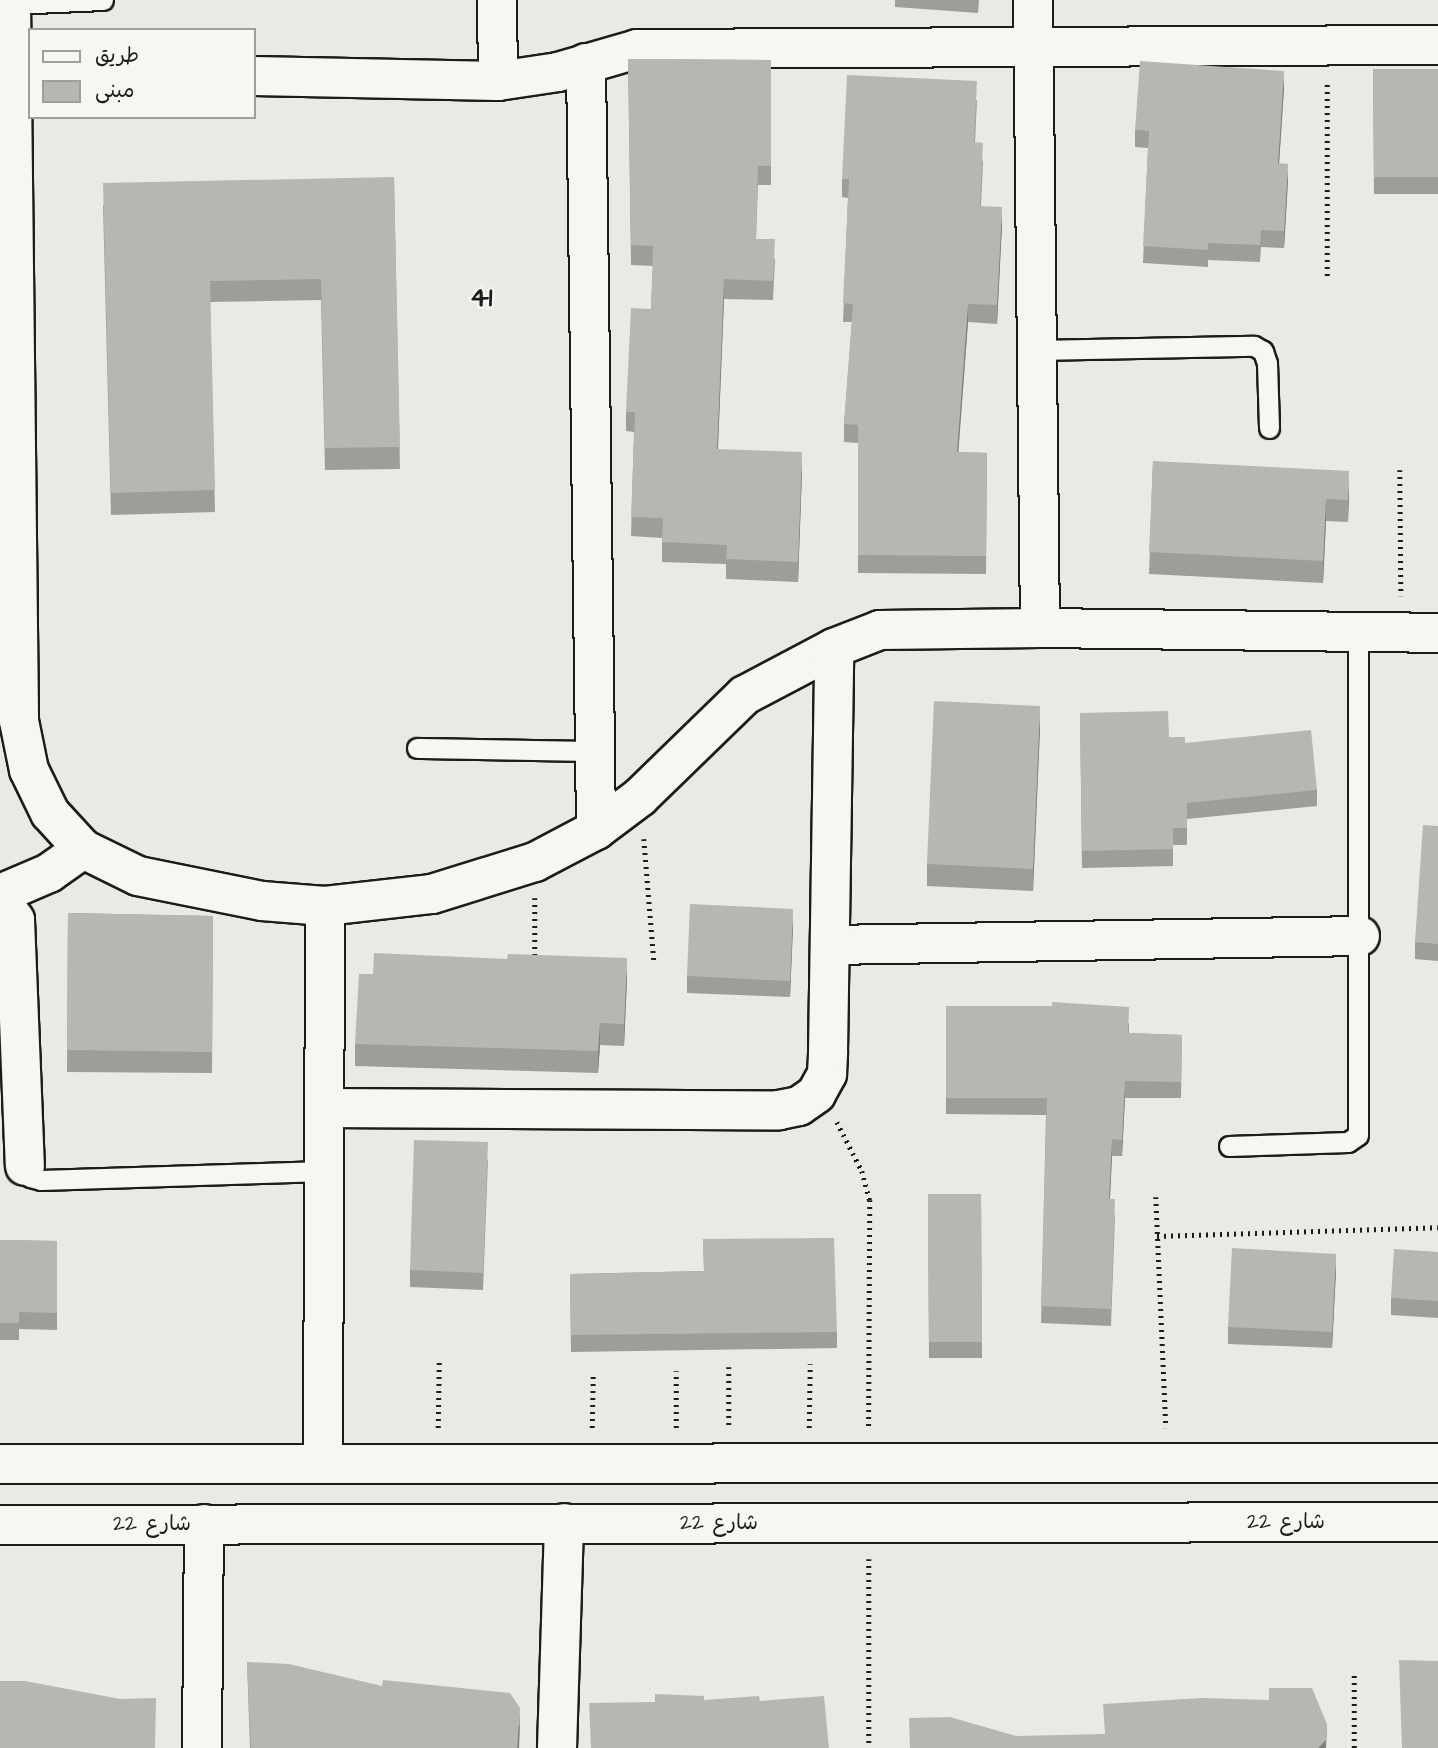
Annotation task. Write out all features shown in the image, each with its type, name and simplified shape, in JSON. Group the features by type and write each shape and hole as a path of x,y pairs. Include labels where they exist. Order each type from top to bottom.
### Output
{"street":[{"path":"498,0 498,81"},
{"path":"1033,0 1040,628"},
{"path":"11,2 21,56 5,111 19,721 29,769 50,813 83,849 138,876 197,890 325,906 432,894 535,862 596,830 640,797 745,695 834,648 880,630 1040,628 1420,632"},
{"path":"256,76 498,81 532,78 637,49 1033,44 1438,45"},
{"path":"586,63 596,830"},
{"path":"325,1108 779,1110 799,1106 816,1094 827,1074 834,648"},
{"path":"24,1166 15,920 0,896 49,873 83,849"},
{"path":"323,1464 325,906"},
{"path":"830,945 1360,936"},
{"path":"0,1464 1438,1463"},
{"name":"شارع 22","path":"0,1525 1438,1522"},
{"path":"557,1748 564,1523"},
{"path":"202,1748 204,1524"}],"lane":[{"path":"11,2 103,0"},
{"path":"1036,350 1254,346 1263,351 1267,363 1269,429"},
{"path":"1229,1146 1348,1142 1358,1136 1358,632"},
{"path":"417,748 594,751"},
{"path":"24,1166 30,1177 41,1180 324,1171"}],"path":[{"path":"1327,45 1327,276"},
{"path":"1400,470 1420,632"},
{"path":"640,797 654,961"},
{"path":"535,862 535,964"},
{"path":"816,1094 850,1143 870,1199 869,1464"},
{"path":"1156,1196 1168,1464"},
{"path":"1157,1236 1438,1227"},
{"path":"438,1464 439,1361"},
{"path":"809,1464 810,1364"},
{"path":"729,1367 729,1464"},
{"path":"675,1464 676,1371"},
{"path":"591,1464 593,1375"},
{"path":"869,1523 869,1748"},
{"path":"1354,1675 1354,1748"}],"building":[{"path":"628,59 771,60 771,166 758,166 756,239 775,239 773,281 724,279 717,449 802,452 798,562 726,559 727,545 662,542 663,518 631,517 635,412 626,412 631,308 651,309 653,246 631,245"},
{"path":"1140,61 1284,71 1278,163 1288,164 1284,231 1261,230 1260,245 1208,243 1208,250 1143,246 1149,131 1135,130"},
{"path":"1373,69 1438,69 1438,177 1374,177"},
{"path":"847,75 977,81 974,142 983,143 980,206 1002,207 997,305 968,304 957,452 987,453 986,556 858,555 858,425 844,424 853,304 843,303 849,179 842,179"},
{"path":"394,177 400,447 325,448 321,279 210,281 215,490 111,493 103,183"},
{"path":"1153,461 1349,471 1348,500 1326,499 1323,561 1149,552"},
{"path":"934,701 1040,706 1033,869 927,864"},
{"path":"1168,711 1169,737 1185,737 1185,743 1311,730 1317,790 1187,803 1187,828 1173,828 1173,849 1082,851 1080,713"},
{"path":"1423,825 1438,826 1438,944 1415,942"},
{"path":"690,904 793,909 790,981 687,976"},
{"path":"68,913 213,916 212,1052 67,1050"},
{"path":"374,953 507,959 508,954 627,958 624,1024 600,1023 598,1051 355,1044 359,974 373,974"},
{"path":"1052,1002 1129,1007 1128,1033 1182,1035 1181,1082 1125,1081 1122,1140 1112,1139 1109,1199 1115,1199 1111,1309 1041,1306 1047,1098 946,1098 946,1006 1052,1006"},
{"path":"414,1140 488,1142 483,1273 410,1270"},
{"path":"928,1194 981,1194 982,1342 929,1342"},
{"path":"834,1238 837,1332 571,1335 570,1274 704,1271 703,1239"},
{"path":"0,1240 57,1241 57,1313 19,1312 19,1323 0,1323"},
{"path":"1232,1248 1336,1254 1332,1332 1228,1327"},
{"path":"1394,1249 1438,1252 1438,1301 1391,1298"},
{"path":"1399,1660 1438,1661 1438,1748 1402,1748"},
{"path":"247,1662 289,1664 382,1686 383,1680 510,1693 520,1708 517,1748 251,1748"},
{"path":"0,1681 25,1681 120,1699 156,1698 155,1748 0,1748"},
{"path":"1269,1688 1312,1688 1327,1724 1326,1740 1318,1748 910,1748 909,1718 950,1717 1016,1736 1105,1734 1103,1704 1202,1698 1269,1700"},
{"path":"655,1694 704,1696 704,1700 759,1696 760,1701 824,1696 829,1748 591,1748 589,1703 655,1702"}],"district":[{"name":"41","path":"481,298"}]}
